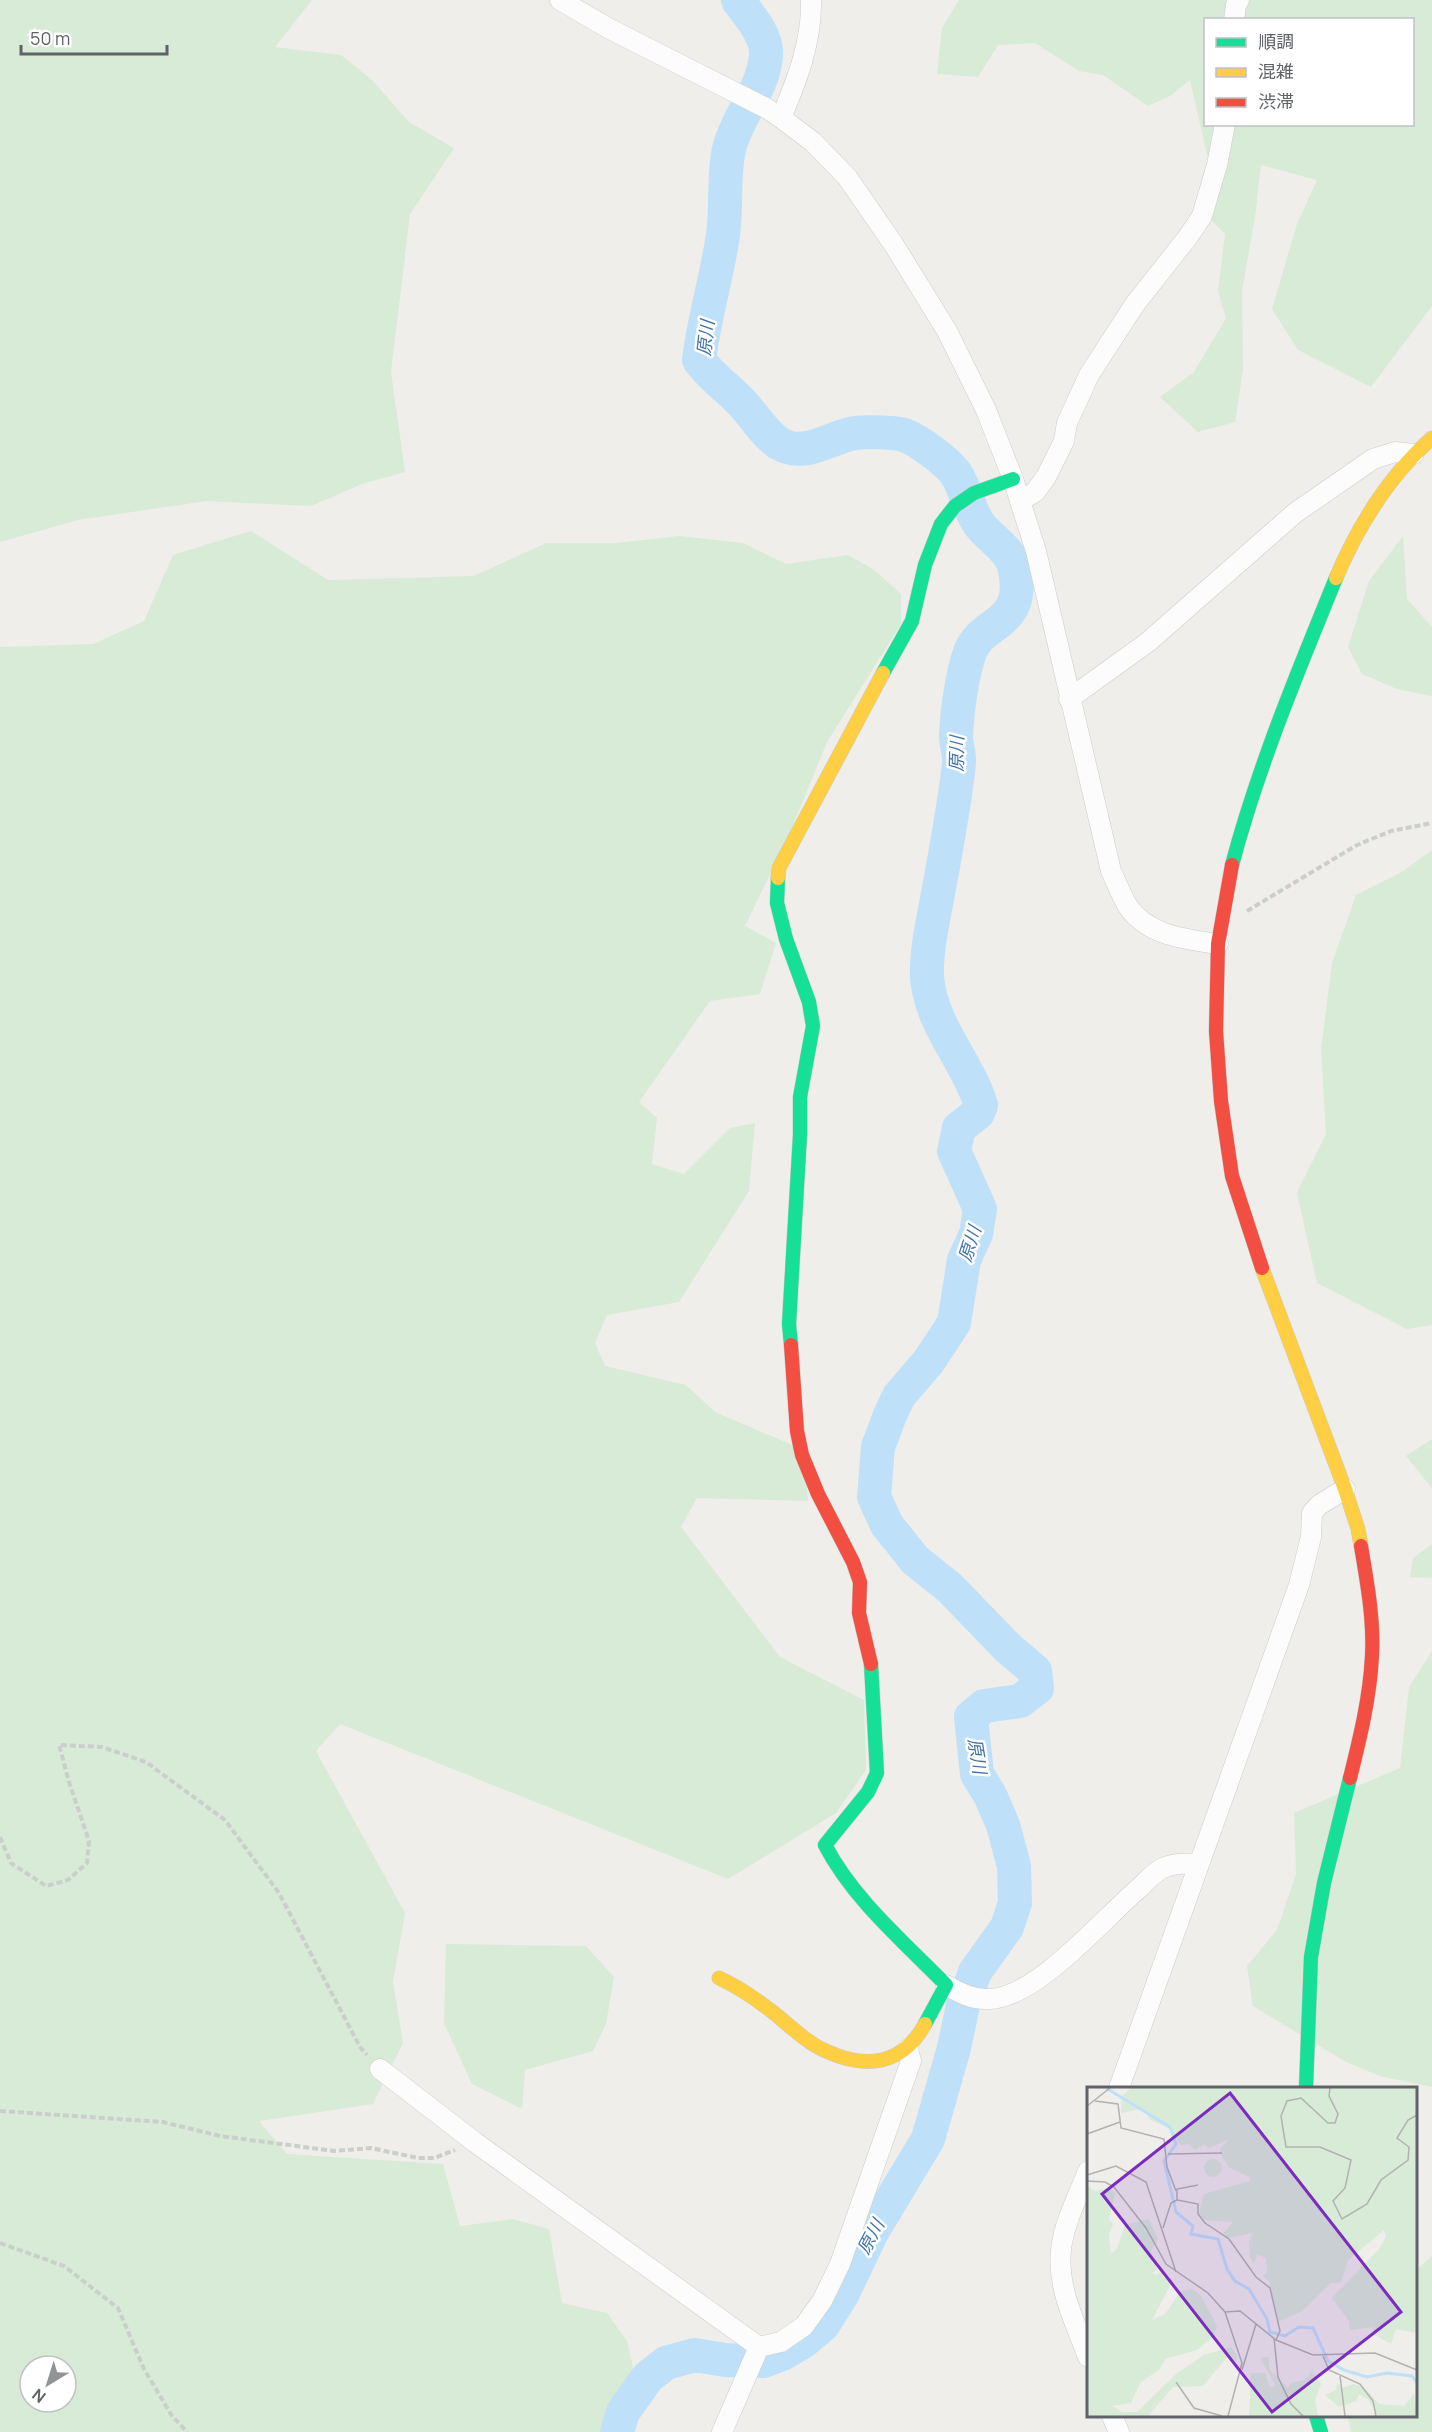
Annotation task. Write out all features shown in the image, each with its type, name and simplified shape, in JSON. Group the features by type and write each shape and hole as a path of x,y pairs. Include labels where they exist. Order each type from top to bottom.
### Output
{"street":[{"path":"560,0 774,113 813,142 847,177 894,245 947,331 986,410 1013,479 1036,552 1111,871 1128,906 1149,927 1177,938 1218,944"},
{"path":"774,113 798,78 811,21 811,0"},
{"path":"1234,18 1239,0"},
{"path":"1020,501 1035,492 1046,477 1064,441 1067,423 1089,375 1135,304 1202,216 1225,126"},
{"path":"1306,2087 1311,1957 1324,1882 1362,1728 1372,1655 1367,1584 1358,1529 1345,1489 1270,1292 1232,1176 1221,1101 1216,1031 1218,944 1231,870 1243,824 1301,663 1341,567 1376,504 1414,454 1432,438"},
{"path":"1069,699 1148,642 1295,513 1373,459 1395,452 1414,454"},
{"path":"1013,479 975,493 955,506 941,524 926,565 912,621 778,868 777,903 786,939 809,1002 813,1026 800,1097 800,1135 789,1324 797,1431 802,1455 818,1494 854,1562 860,1582 859,1613 873,1672 877,1773 868,1792 825,1845 832,1859 895,1934 961,1992 990,2000 1008,1996 1050,1971 1113,1910 1162,1868 1184,1863 1199,1864"},
{"path":"1119,2087 1299,1585 1311,1537 1312,1513 1319,1505 1345,1489"},
{"path":"719,1978 750,1994 826,2051 858,2059 883,2061 908,2049 921,2031 938,1997 961,1992"},
{"path":"722,2432 756,2356 804,2326 822,2301 840,2264 911,2061 908,2049"},
{"path":"380,2069 756,2356"},
{"path":"1087,2176 1060,2248 1060,2276 1067,2303 1087,2352"},
{"path":"1113,2417 1119,2432"},
{"path":"1317,2417 1321,2432"}],"path":[{"path":"1224,914 1246,912 1357,845 1391,831 1432,823"},
{"path":"0,1837 11,1863 46,1886 68,1880 87,1863 89,1841 59,1745 102,1748 146,1762 225,1820 263,1869 279,1893 360,2047 380,2069"},
{"path":"0,2111 163,2122 220,2136 334,2151 370,2148 418,2158 434,2158 476,2143"},
{"path":"0,2242 64,2266 118,2308 144,2369 172,2416 187,2432"}],"green space":[{"path":"0,0 312,0 275,47 341,55 372,80 409,122 454,148 410,214 391,372 405,472 362,484 311,506 206,501 78,520 0,542"},
{"path":"959,0 1432,0 1432,306 1371,387 1298,350 1272,309 1297,224 1317,180 1261,165 1255,217 1242,291 1243,370 1235,422 1198,432 1160,397 1194,372 1226,318 1218,291 1225,234 1211,220 1208,159 1190,80 1170,96 1148,106 1103,75 1079,71 1035,43 998,45 978,77 937,74 942,28"},
{"path":"251,531 328,580 474,576 546,543 615,543 679,536 743,543 786,564 848,555 873,569 901,594 901,624 827,742 789,835 745,926 776,943 760,994 710,1001 639,1102 657,1118 652,1164 684,1174 730,1128 755,1123 749,1191 679,1302 607,1315 595,1343 605,1366 686,1385 715,1412 804,1450 808,1501 697,1498 681,1527 780,1657 864,1700 866,1770 836,1813 728,1879 340,1724 316,1751 405,1913 393,1982 403,2043 373,2104 259,2121 287,2154 443,2164 460,2226 513,2219 549,2229 562,2303 607,2313 627,2341 633,2367 635,2423 633,2432 0,2432 0,647 93,644 144,621 173,555"},
{"path":"1403,536 1407,599 1432,627 1432,696 1397,689 1362,674 1348,647 1369,581"},
{"path":"1432,850 1432,1325 1407,1329 1317,1283 1297,1193 1326,1134 1321,1049 1332,963 1356,895 1402,872"},
{"path":"1432,1439 1432,1488 1406,1456"},
{"path":"1432,1544 1432,1578 1410,1577 1413,1558"},
{"path":"1432,1651 1432,2087 1380,2076 1346,2062 1253,2006 1247,1966 1277,1930 1296,1874 1294,1813 1400,1768 1409,1687"},
{"path":"446,1944 586,1946 614,1977 606,2024 593,2051 525,2070 522,2109 472,2084 444,2023"},
{"path":"1432,2256 1432,2432 1351,2432 1348,2417 1417,2417 1417,2269"}],"waterway":[{"name":"原川","path":"617,2432 623,2412 648,2377 666,2363 695,2355 725,2360 764,2361 804,2341 823,2325 842,2295 872,2232 928,2139 954,2048 963,2005 975,1972 1007,1927 1015,1903 1014,1866 1003,1825 990,1795 977,1774 971,1717 984,1706 1020,1701 1037,1688 1035,1671 1008,1648 950,1588 915,1560 887,1525 874,1497 878,1447 890,1415 899,1396 929,1361 954,1323 964,1260 976,1234 980,1209 954,1151 959,1128 978,1113 981,1105 935,1011 930,995 927,966 958,773 956,739 960,693 970,652 976,642 1009,612 1014,602 1017,588 1015,570 1010,556 979,524 956,474 924,446 904,435 869,432 850,434 803,449 787,447 768,434 741,402 699,360 723,235 729,149 760,80 766,56 761,34 738,0"}],"traffic: fast":[{"path":"883,673 912,621 925,565 941,524 955,506 974,493 1013,479"},
{"path":"1232,865 1266,756 1336,578"},
{"path":"778,878 777,903 786,939 809,1002 813,1026 800,1097 800,1135 789,1324 791,1345"},
{"path":"871,1664 877,1773 868,1792 825,1845 850,1884 865,1902 946,1985 925,2024"},
{"path":"1306,2087 1311,1957 1324,1883 1350,1778"},
{"path":"1316,2417 1321,2432"}],"traffic: slow":[{"path":"1336,578 1354,539 1376,502 1402,468 1432,438"},
{"path":"778,878 779,868 883,673"},
{"path":"1262,1268 1345,1489 1361,1546"},
{"path":"719,1978 754,1998 812,2044 841,2057 856,2060 883,2060 906,2048 925,2024"}],"traffic: jam":[{"path":"1232,865 1218,944 1216,1031 1221,1101 1232,1176 1262,1268"},
{"path":"791,1345 797,1431 802,1455 818,1494 853,1562 860,1582 859,1613 871,1664"},
{"path":"1350,1778 1367,1702 1372,1656 1371,1614 1361,1546"}]}
